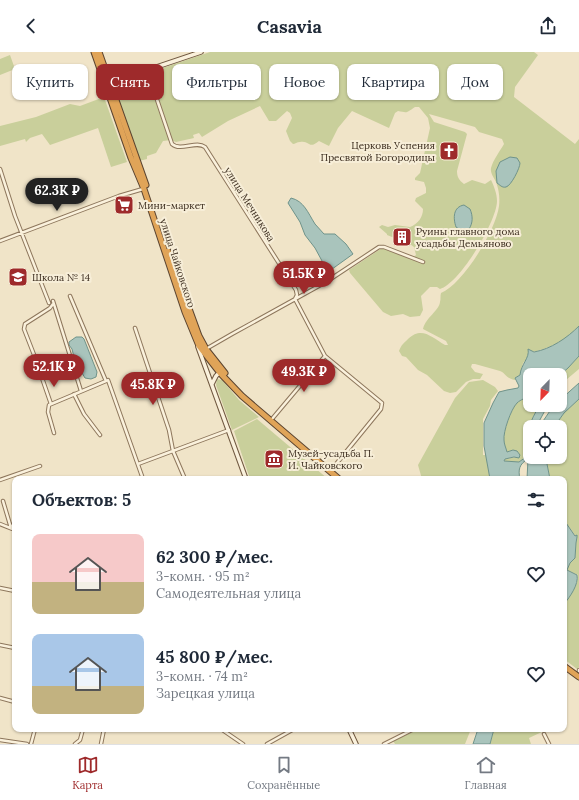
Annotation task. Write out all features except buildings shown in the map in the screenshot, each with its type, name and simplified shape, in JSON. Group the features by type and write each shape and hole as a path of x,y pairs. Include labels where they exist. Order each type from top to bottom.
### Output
{"highway":[{"name":"улица Чайковского","path":"94,52 99,64"},
{"name":"улица Чайковского","path":"99,52 102,64"},
{"name":"улица Чайковского","path":"113,100 131,158 144,189 180,298 195,338"},
{"name":"улица Чайковского","path":"114,100 204,350"},
{"path":"195,338 221,371 254,408 334,476"},
{"path":"221,371 272,419 340,476"},
{"path":"567,668 579,678"},
{"path":"567,672 579,682"}],"street":[{"path":"164,64 201,52"},
{"name":"улица Мечникова","path":"157,100 172,144 176,147 200,144 205,147 296,290 297,295 295,299 325,356 383,405 332,469"},
{"path":"0,169 22,233 49,302"},
{"path":"0,241 120,196 144,189"},
{"path":"204,350 326,282 379,247 384,247 422,262"},
{"path":"70,296 106,381 108,380 142,476"},
{"path":"38,365 24,329 25,324 50,308 54,303 81,391"},
{"path":"134,328 169,430 172,451 184,476"},
{"name":"улица Чайковского","path":"195,338 245,476"},
{"path":"272,419 325,356"},
{"path":"212,384 216,376 221,371"},
{"path":"42,378 51,404"},
{"path":"54,433 47,409 48,406 106,381"},
{"path":"74,394 84,414 100,435"},
{"path":"138,464 229,430"},
{"path":"0,480 40,466"},
{"path":"3,500 11,528"},
{"path":"0,524 11,528"},
{"path":"0,588 12,590"},
{"path":"0,645 12,647"},
{"path":"0,698 12,701"},
{"path":"31,744 34,732"},
{"path":"75,744 80,740 82,732"},
{"path":"101,744 103,732"},
{"path":"225,732 243,744"},
{"path":"267,744 289,732"},
{"path":"350,732 356,744"},
{"path":"384,744 408,732"},
{"path":"544,734 549,744"},
{"path":"0,740 27,744"}],"green space":[{"path":"210,52 534,52 538,55 515,87 514,97 575,144 579,139 579,326 562,341 538,351 529,352 528,358 523,363 520,375 515,378 515,380 509,378 500,371 472,364 471,367 475,372 483,374 480,379 473,379 466,382 456,392 450,393 444,391 427,375 418,370 406,357 402,356 399,351 408,339 418,333 431,336 445,345 448,345 446,341 423,329 439,305 441,293 450,288 468,268 485,242 497,216 499,194 491,168 504,144 502,139 479,132 475,127 429,114 434,122 467,134 457,171 458,177 464,184 472,180 485,184 491,180 497,201 491,222 484,236 467,264 457,276 440,289 437,287 430,287 421,296 423,310 420,316 410,317 403,314 391,316 383,312 349,270 382,248 411,259 416,255 414,247 387,235 379,227 382,225 388,227 395,225 410,227 418,222 423,212 423,209 415,201 416,198 426,193 426,188 424,182 415,180 415,178 420,173 430,128 428,118 419,107 415,107 407,112 398,111 395,113 389,128 352,111 338,128 329,146 319,141 313,145 306,142 293,144 290,141 286,131 292,118 290,113 287,111 276,121 269,121 260,106 228,121 202,137 199,133 193,135 194,138 176,142 171,140 163,141 156,153 147,156 147,159 139,161 119,100 164,100 164,68 172,65 172,100 261,100 261,64 174,64"},
{"path":"10,55 13,64 12,70 0,75 0,59"},
{"path":"96,100 105,100 127,162 111,167 98,128 50,145 42,134 30,138 26,142 25,139 0,146 0,126 36,117 70,104 80,106"},
{"path":"579,356 579,369 567,379 568,368"},
{"path":"217,379 222,380 239,400 259,417 232,430 216,385"},
{"path":"483,380 495,387 498,391 491,400 490,406 483,419 483,455 486,455 490,476 421,476 418,465 455,398 469,382"},
{"path":"523,399 523,412 536,412 532,420 523,420 523,459 519,462 505,462 505,459 517,457 519,453 513,450 507,452 504,437 512,411 519,401"},
{"path":"579,399 579,667 577,669 567,661 567,599 577,583 578,575 567,570 570,563 575,558 577,538 567,524 567,476 549,476 547,464 567,464 567,420 559,420 564,413 567,412 567,410"},
{"name":"Музей-усадьба П. И. Чайковского","path":"257,419 324,476 249,476 234,431"},
{"path":"412,732 470,732 465,744 395,744 393,741"},
{"path":"493,732 542,732 529,738 531,744 490,744"}],"water":[{"path":"510,157 517,158 520,165 510,184 503,187 497,183 496,171 500,162"},
{"path":"291,198 302,205 324,234 335,234 346,244 353,254 328,272 315,248 305,235 300,222 288,203"},
{"path":"464,205 470,209 472,219 469,229 463,230 456,227 454,217 456,210 460,206"},
{"path":"579,326 579,356 567,369 523,368 523,399 515,406 510,415 504,436 507,452 513,450 517,451 520,455 519,458 514,457 505,459 504,461 519,462 523,459 520,476 489,476 484,446 484,423 493,403 499,392 518,388 519,386 515,378 520,375 528,355 528,349 534,352 540,351 553,346"},
{"path":"76,337 82,337 84,339 97,372 96,377 91,379 85,378 75,361 69,342"},
{"path":"579,383 579,399 567,410 567,394"},
{"path":"536,412 544,412 540,420 532,420"},
{"path":"549,412 565,412 559,420 544,420"},
{"path":"528,464 547,464 549,476 527,476"},
{"path":"567,524 575,536 577,535 575,558 570,563 567,570"},
{"path":"567,570 577,575 577,582 567,600"},
{"path":"477,732 493,732 490,744 473,744"}],"place":[{"name":"Церковь Успения Пресвятой Богородицы","path":"449,151"},
{"name":"Мини-маркет","path":"124,205"},
{"name":"Руины главного дома усадьбы Демьяново","path":"402,237"},
{"name":"Школа № 14","path":"18,277"},
{"name":"Музей-усадьба П. И. Чайковского","path":"274,459"}]}
